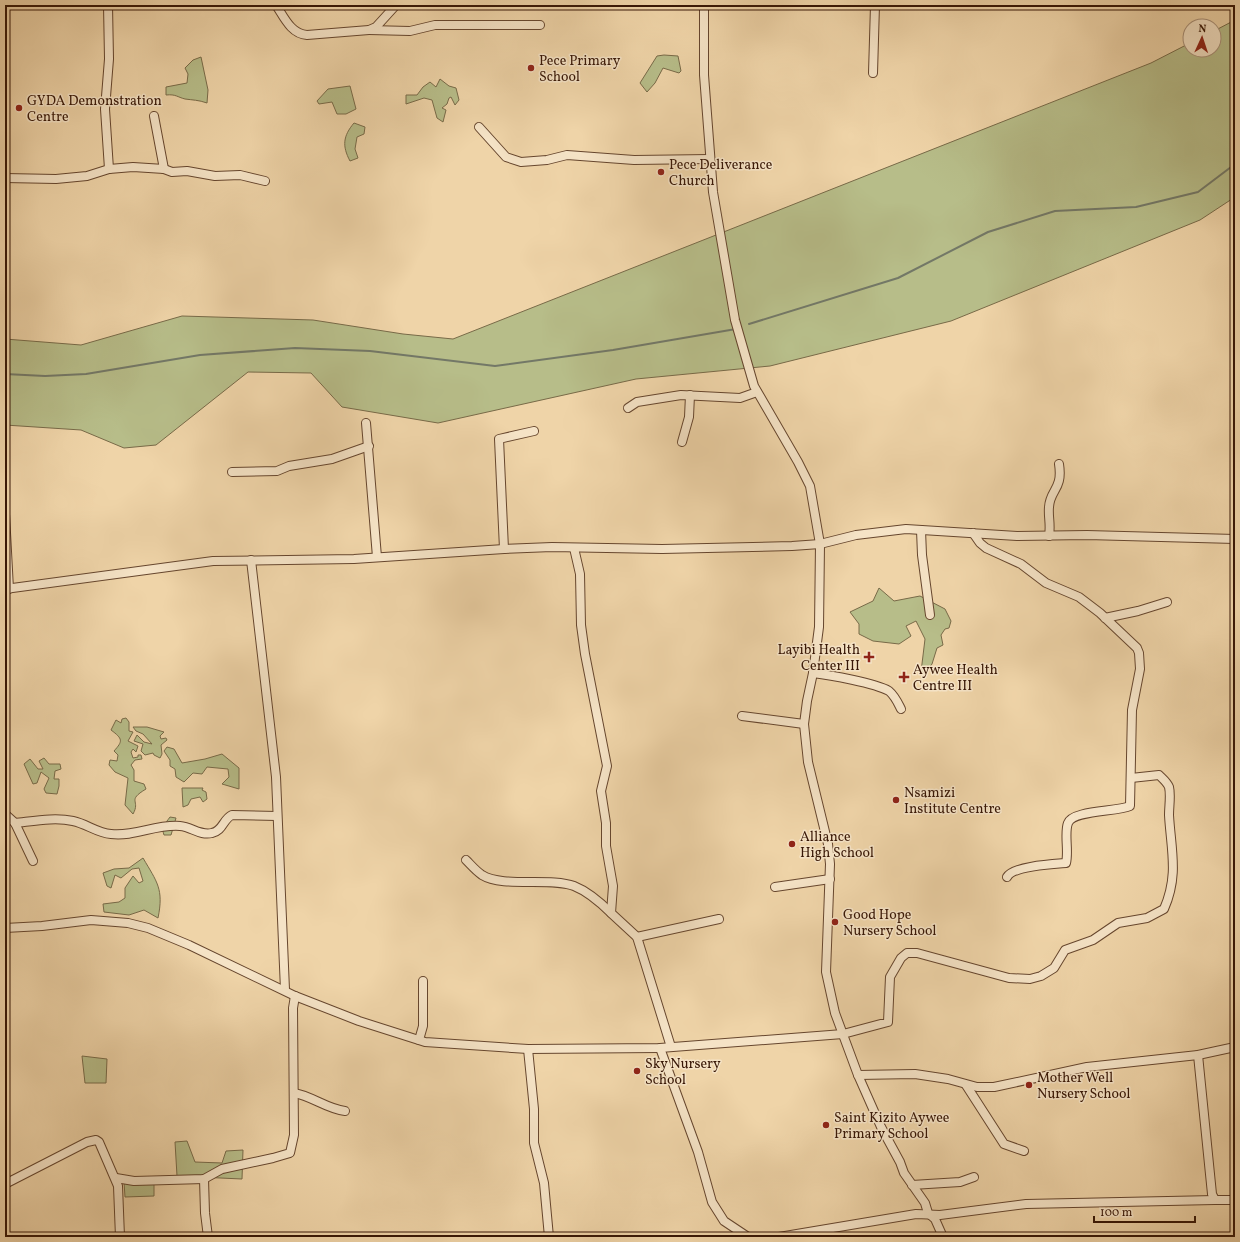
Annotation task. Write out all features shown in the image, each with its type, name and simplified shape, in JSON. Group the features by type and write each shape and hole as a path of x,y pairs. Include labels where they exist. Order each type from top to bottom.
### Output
{"street":[{"path":"108,5 109,59 104,109 109,169"},
{"path":"276,5 294,31 301,35 370,30 410,31 435,25 540,25"},
{"path":"370,30 382,21 396,5"},
{"path":"704,5 704,75 710,159 715,205 732,306 742,349 757,392 804,472 814,501 820,544 819,627 804,724 808,762 828,844 830,879 826,972 835,1013 858,1075 881,1127 900,1162 904,1173 925,1203 928,1213 935,1219 943,1237"},
{"path":"873,74 875,5"},
{"path":"154,116 164,169"},
{"path":"479,127 506,157 521,162 547,160 567,155 634,160 710,159"},
{"path":"5,178 56,180 87,176 109,169 133,167 164,169 172,172 186,171 220,177 240,175 265,181"},
{"path":"628,408 637,402 682,395 740,398 757,392"},
{"path":"682,442 689,417 690,395"},
{"path":"366,423 377,557"},
{"path":"504,548 499,439 534,431"},
{"path":"232,472 278,470 290,466 332,459 369,446"},
{"path":"1049,536 1051,523 1048,508 1060,480 1059,464"},
{"path":"5,514 7,589 134,570 213,561 354,559 504,548 714,549 820,544 856,535 898,530 1016,536 1235,539"},
{"path":"921,530 922,555 930,616"},
{"path":"973,533 982,545 1021,564 1046,583 1074,594 1105,618 1133,644 1139,653 1140,669 1132,710 1130,806 1081,815 1069,821 1066,863 1041,865 1014,871 1007,877"},
{"path":"574,548 580,574 581,625 607,766 600,791 606,823 606,846 612,886 612,913"},
{"path":"251,560 276,777 284,990"},
{"path":"1105,618 1138,611 1167,602"},
{"path":"813,673 833,675 888,691 897,700 901,709"},
{"path":"742,716 804,724"},
{"path":"5,928 42,926 91,920 135,925 168,935 295,996 360,1021 420,1040 528,1049 660,1048 843,1034 888,1022 890,978 902,958 907,953 917,953 1009,978 1030,978 1041,976 1054,968 1065,950 1093,940 1118,923 1147,918 1164,909 1169,898 1174,870 1169,818 1169,789 1167,782 1159,776 1131,778"},
{"path":"5,814 15,823 33,861"},
{"path":"15,823 44,820 72,821 100,832 111,834 130,833 167,826 180,826 199,833 210,834 220,830 226,820 232,816 277,816"},
{"path":"466,860 477,871 490,878 536,883 566,884 574,886 598,900 637,938 671,1047"},
{"path":"775,887 830,879"},
{"path":"637,938 718,919"},
{"path":"420,1040 423,1026 423,982"},
{"path":"116,1178 134,1181 204,1179 222,1169 290,1153 294,1135 293,1008 295,996"},
{"path":"858,1075 915,1074 943,1078 966,1085 994,1087 1107,1064 1198,1055 1235,1047"},
{"path":"660,1048 698,1152 712,1202 724,1221 748,1237"},
{"path":"528,1049 534,1109 534,1144 544,1183 549,1237"},
{"path":"1198,1055 1207,1154 1215,1200"},
{"path":"966,1085 1004,1144 1024,1151"},
{"path":"294,1093 345,1111"},
{"path":"5,1184 93,1139 99,1142 116,1178 120,1195 120,1237"},
{"path":"912,1185 960,1182 974,1177"},
{"path":"204,1179 205,1213 208,1237"},
{"path":"779,1237 928,1213 940,1215 1026,1204 1235,1200"}],"green space":[{"path":"1235,20 1235,197 1200,220 951,321 770,366 636,379 438,423 342,407 311,373 248,372 156,445 124,448 81,430 5,425 5,339 81,345 182,316 313,320 403,334 453,339 1151,63 1182,47 1182,58 1222,58 1222,27"},
{"path":"657,56 678,56 681,71 679,73 663,68 655,83 647,92 640,83"},
{"path":"201,57 208,90 207,103 185,99 174,95 166,95 166,87 187,83 188,74 185,68 193,60"},
{"path":"440,79 449,86 456,88 459,100 455,105 451,97 449,98 447,104 442,108 446,110 443,122 437,118 432,100 424,98 406,104 406,95 417,95 423,87 430,82 436,87"},
{"path":"350,86 356,109 346,114 337,114 332,102 319,104 317,101 328,89"},
{"path":"354,123 365,127 364,134 357,137 355,149 358,158 350,161 347,156 345,141 350,128"},
{"path":"879,588 894,601 920,596 945,609 951,621 949,628 945,629 941,635 943,645 937,648 932,664 925,673 921,672 925,639 916,621 906,626 911,636 899,644 873,641 859,634 859,624 850,612 873,601"},
{"path":"126,718 129,722 129,731 133,732 128,741 138,746 136,752 133,749 131,752 133,758 141,755 142,759 135,760 131,765 134,770 134,781 144,784 146,789 135,798 136,806 133,814 125,805 128,778 115,772 109,765 110,760 117,761 118,755 114,751 120,742 120,738 111,730 116,720 121,723 122,719"},
{"path":"133,727 147,727 164,732 160,736 161,739 166,738 167,740 161,745 162,754 160,758 153,753 145,755 141,751 143,744 134,741 137,735 144,742 152,744 143,734 136,731"},
{"path":"167,747 174,749 182,763 222,754 239,768 239,789 222,784 229,777 228,769 207,767 202,774 193,773 184,782 176,777 175,769 170,766 170,760 164,751"},
{"path":"44,758 49,764 60,764 61,769 55,771 54,779 59,779 57,794 46,793 44,789 49,778 41,772 37,783 33,784 24,764 30,759 38,769 43,769 39,761"},
{"path":"182,788 203,788 202,790 206,792 207,799 203,802 200,797 191,799 188,805 183,807"},
{"path":"170,817 176,818 171,835 164,835 163,828"},
{"path":"143,858 152,873 160,893 158,918 144,910 129,915 104,912 103,904 119,902 125,898 125,888 133,876 139,883 143,881 139,868 132,869 121,878 115,875 111,888 107,886 103,873 114,869 129,868"},
{"path":"82,1056 107,1059 106,1083 85,1083"},
{"path":"187,1141 195,1162 222,1163 226,1151 243,1150 242,1179 177,1176 175,1142"},
{"path":"154,1180 154,1196 125,1197 124,1182"}],"waterway":[{"path":"749,324 898,278 988,232 1055,211 1136,207 1198,192 1235,164"},
{"path":"5,374 45,376 86,374 200,355 295,348 370,351 495,366 613,350 736,329"}],"place":[{"name":"Pece Primary School","path":"531,68"},
{"name":"GYDA Demonstration Centre","path":"19,108"},
{"name":"Pece Deliverance Church","path":"661,172"},
{"name":"Layibi Health Center III","path":"869,657"},
{"name":"Aywee Health Centre III","path":"904,677"},
{"name":"Nsamizi Institute Centre","path":"896,800"},
{"name":"Alliance High School","path":"792,844"},
{"name":"Good Hope Nursery School","path":"835,922"},
{"name":"Sky Nursery School","path":"637,1071"},
{"name":"Mother Well Nursery School","path":"1029,1085"},
{"name":"Saint Kizito Aywee Primary School","path":"826,1125"}]}
